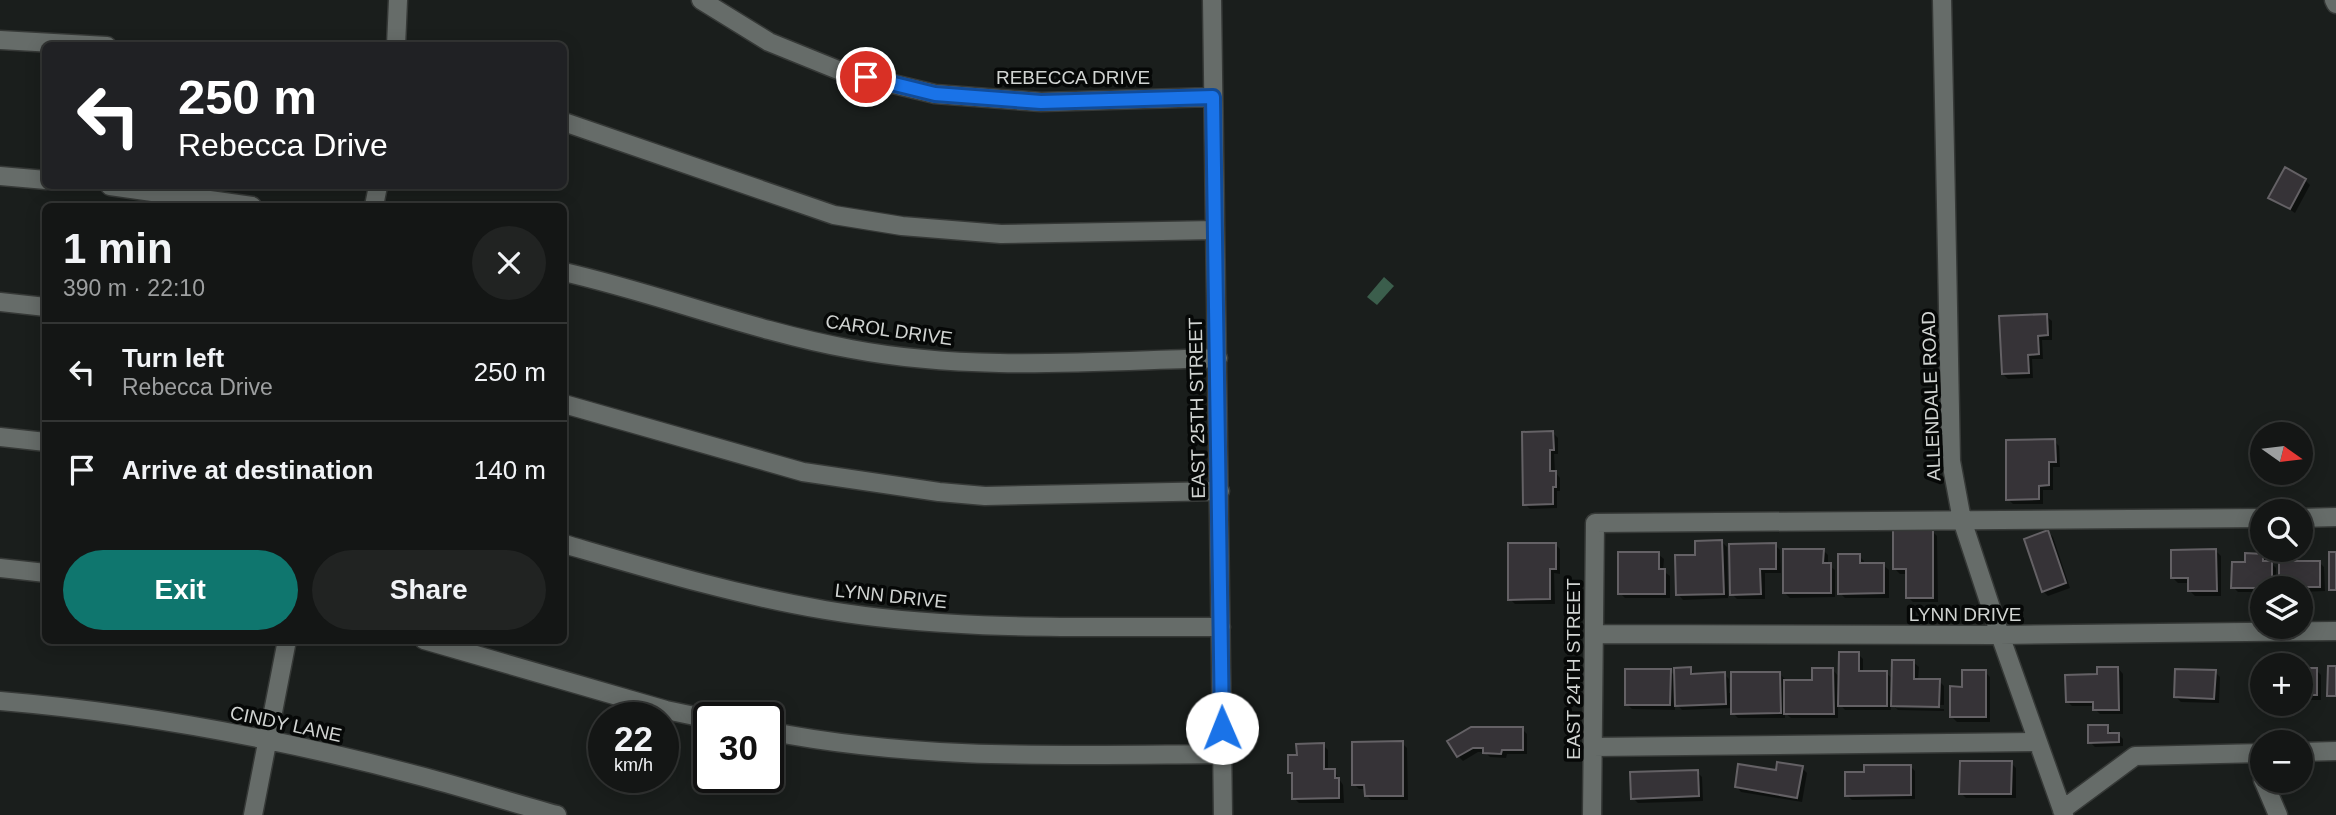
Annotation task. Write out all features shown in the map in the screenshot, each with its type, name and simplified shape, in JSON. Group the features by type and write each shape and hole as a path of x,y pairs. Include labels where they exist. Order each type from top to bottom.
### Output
{"street":[{"path":"396,42 398,0"},
{"name":"REBECCA DRIVE","path":"701,0 769,42 843,72 935,94 1041,102 1213,97"},
{"name":"EAST 25TH STREET","path":"1212,0 1223,815"},
{"name":"ALLENDALE ROAD","path":"1942,0 1951,461 1962,520 2063,813"},
{"path":"0,40 42,42"},
{"path":"567,123 834,215 902,226 1001,234 1215,230"},
{"path":"0,176 42,180"},
{"path":"131,189 231,203"},
{"name":"CAROL DRIVE","path":"567,273 775,333 853,350 932,360 1014,364 1217,358"},
{"path":"0,302 42,307"},
{"path":"567,405 803,472 939,492 985,496 1220,491"},
{"path":"0,438 42,442"},
{"path":"2313,517 2336,517"},
{"path":"1962,520 2250,518"},
{"name":"EAST 24TH STREET","path":"1592,815 1595,523 1962,520"},
{"name":"LYNN DRIVE","path":"567,545 732,592 852,614 998,626 1222,626"},
{"path":"0,568 42,573"},
{"name":"LYNN DRIVE","path":"1595,634 2000,635 2336,631"},
{"path":"253,815 286,644"},
{"path":"438,644 693,716"},
{"name":"CINDY LANE","path":"0,701 143,719 267,740 423,777 557,815"},
{"path":"784,734 903,750 1035,756 1223,754"},
{"path":"1593,747 2038,742"},
{"path":"2313,752 2336,751"},
{"path":"2063,813 2135,756 2250,753"},
{"path":"2269,793 2278,815"}],"shaded area":[{"path":"1384,277 1394,286 1377,305 1367,297"}],"building":[{"path":"2285,167 2306,179 2290,209 2268,198"},
{"path":"2047,314 2048,335 2038,336 2039,354 2028,355 2029,373 2002,374 1999,316"},
{"path":"1553,431 1554,450 1550,450 1550,471 1556,471 1556,487 1553,487 1553,504 1523,505 1522,432"},
{"path":"2055,439 2056,462 2049,462 2049,485 2039,486 2039,499 2006,500 2006,440"},
{"path":"1933,529 1933,598 1906,598 1906,569 1893,569 1893,530"},
{"path":"2048,530 2066,583 2042,592 2024,539"},
{"path":"1722,540 1724,594 1676,595 1675,555 1695,555 1695,541"},
{"path":"1508,543 1556,543 1556,569 1550,569 1550,599 1508,600"},
{"path":"1776,543 1776,569 1760,569 1761,594 1730,595 1729,544"},
{"path":"1783,549 1824,549 1823,563 1831,563 1831,593 1783,593"},
{"path":"2216,549 2217,591 2188,591 2188,578 2171,578 2171,550"},
{"path":"1618,552 1659,552 1659,569 1665,569 1665,594 1618,594"},
{"path":"2329,552 2336,552 2336,590 2329,590"},
{"path":"2245,553 2250,553 2250,562 2272,562 2272,576 2250,576 2250,588 2231,588 2232,562 2245,562"},
{"path":"1838,554 1860,554 1860,563 1884,563 1884,593 1838,594"},
{"path":"2320,561 2320,587 2313,587 2313,576 2279,576 2279,562"},
{"path":"1839,652 1859,652 1859,671 1887,671 1887,706 1838,706"},
{"path":"1892,660 1914,660 1914,679 1940,679 1939,707 1891,706"},
{"path":"2328,666 2336,666 2336,696 2327,696"},
{"path":"1691,667 1691,674 1725,672 1726,704 1675,706 1674,668"},
{"path":"2097,667 2118,667 2119,710 2093,710 2093,702 2066,702 2065,675 2097,674"},
{"path":"1812,668 1833,668 1834,714 1784,714 1784,680 1812,680"},
{"path":"2313,668 2317,668 2317,695 2313,695"},
{"path":"1625,669 1671,669 1670,705 1625,705"},
{"path":"2175,669 2216,670 2214,699 2174,697"},
{"path":"1962,670 1986,670 1986,717 1950,717 1950,686 1962,687"},
{"path":"1731,672 1780,672 1781,713 1731,714"},
{"path":"2088,725 2108,725 2108,733 2119,733 2119,742 2088,743"},
{"path":"1471,727 1523,727 1523,750 1502,750 1501,754 1483,753 1483,748 1473,748 1457,757 1447,741"},
{"path":"1403,741 1403,796 1365,796 1364,785 1352,785 1352,742"},
{"path":"1324,743 1324,769 1335,769 1335,778 1339,778 1339,798 1292,799 1292,773 1288,773 1288,755 1297,755 1296,744"},
{"path":"1960,761 2012,761 2011,794 1959,794"},
{"path":"1777,762 1803,766 1797,798 1735,787 1738,764 1776,770"},
{"path":"1864,765 1911,765 1911,795 1845,796 1845,772 1864,772"},
{"path":"1698,770 1699,796 1631,799 1630,772"}],"route":[{"path":"866,77 935,94 1041,102 1213,97 1222,728"}]}
